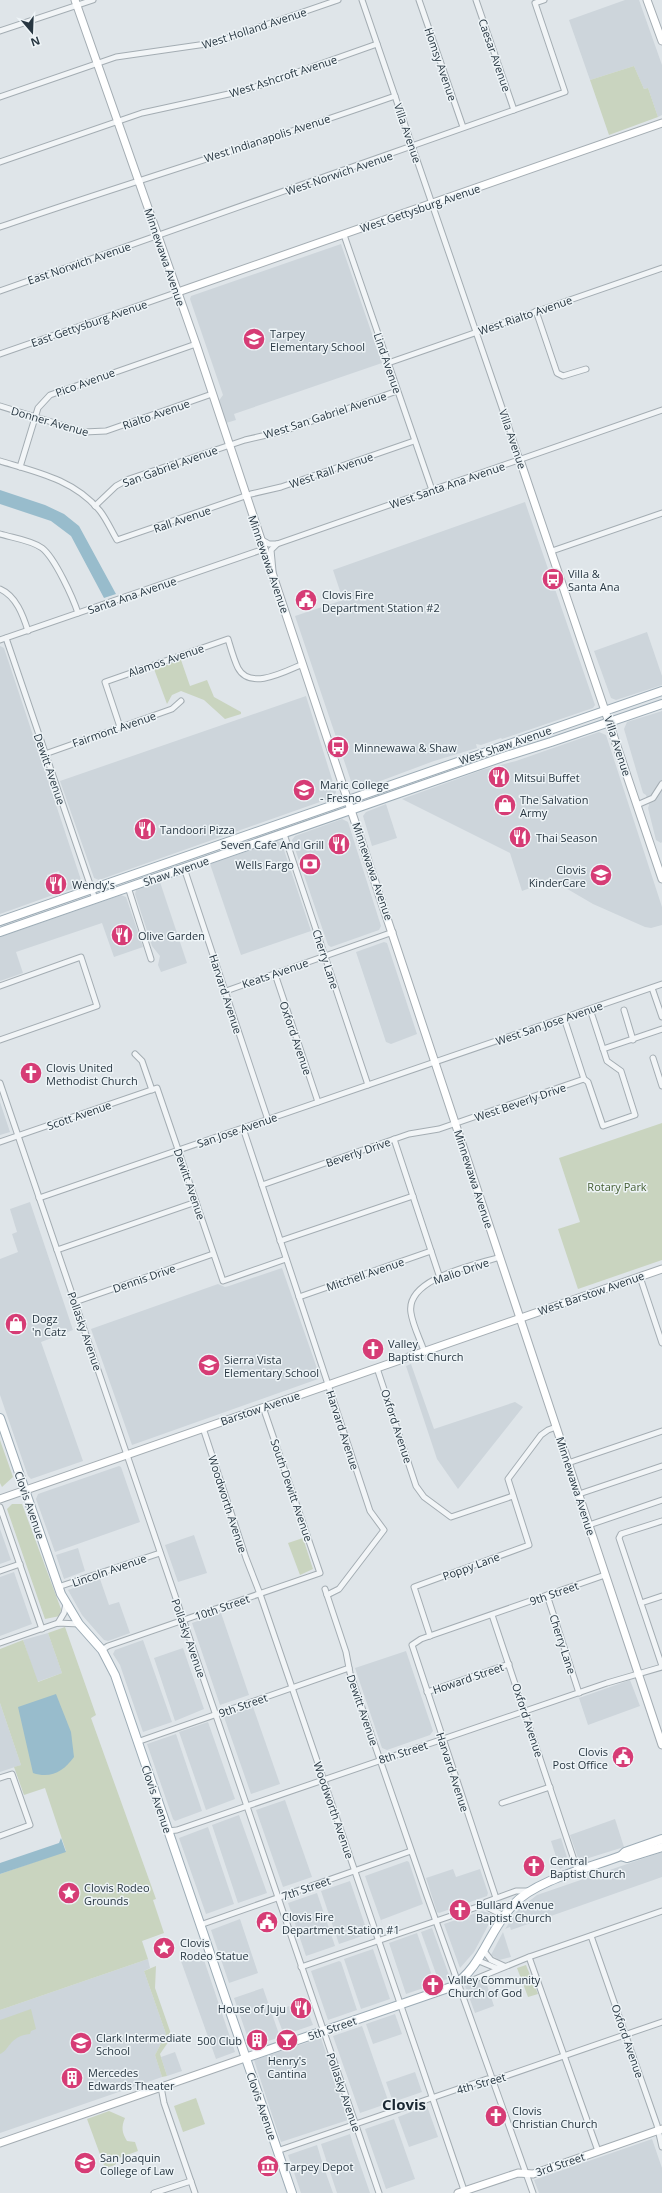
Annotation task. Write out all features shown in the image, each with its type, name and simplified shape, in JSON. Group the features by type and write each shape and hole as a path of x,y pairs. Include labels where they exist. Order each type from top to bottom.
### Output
{"main road":[{"path":"647,0 662,41"},
{"name":"Minnewawa Avenue","path":"76,2 196,344 349,799 662,1745"},
{"name":"West Gettysburg Avenue","path":"178,292 662,123"},
{"name":"Villa Avenue","path":"520,460 606,710 662,879"},
{"name":"West Shaw Avenue","path":"349,799 662,691"},
{"name":"West Shaw Avenue","path":"352,810 662,704"},
{"path":"484,764 486,757 522,745 527,738"},
{"path":"426,784 431,777 474,762 478,755"},
{"name":"Shaw Avenue","path":"0,921 349,799"},
{"name":"Shaw Avenue","path":"0,932 352,810"},
{"path":"184,868 185,863 200,857 202,851"},
{"path":"128,887 150,875 175,866 178,860"},
{"name":"West Barstow Avenue","path":"520,1318 662,1269"},
{"name":"Barstow Avenue","path":"0,1499 520,1318"},
{"name":"Clovis Avenue","path":"0,1418 58,1587 66,1604 79,1624 102,1650 115,1675 292,2193"},
{"path":"458,1982 479,1961 504,1916 512,1905 528,1891 662,1839"},
{"path":"621,1856 627,1858 662,1847"},
{"name":"5th Street","path":"0,2143 444,1990 458,1982"},
{"name":"3rd Street","path":"463,2192 518,2173 533,2174 660,2130"}],"street":[{"path":"0,31 76,2 93,0"},
{"name":"West Holland Avenue","path":"0,96 116,57 213,43 338,0"},
{"name":"Villa Avenue","path":"362,0 520,460"},
{"name":"Homsy Avenue","path":"419,0 463,127"},
{"name":"Caesar Avenue","path":"476,0 514,110"},
{"name":"West Norwich Avenue","path":"158,236 565,92 535,3 544,0"},
{"name":"West Ashcroft Avenue","path":"0,162 142,113 247,90 377,44"},
{"name":"West Indianapolis Avenue","path":"0,227 138,179 270,139 395,96"},
{"name":"Lind Avenue","path":"344,235 432,490"},
{"name":"East Norwich Avenue","path":"0,291 158,236"},
{"name":"West Rialto Avenue","path":"388,363 662,268"},
{"name":"East Gettysburg Avenue","path":"0,354 178,292"},
{"path":"536,311 557,373 563,376 586,369"},
{"name":"Pico Avenue","path":"20,467 35,417 41,404 55,392 196,344"},
{"name":"West San Gabriel Avenue","path":"229,445 284,431 398,391"},
{"name":"Rialto Avenue","path":"100,432 212,394"},
{"name":"Donner Avenue","path":"0,406 84,432 100,432"},
{"name":"West Santa Ana Avenue","path":"277,544 662,410"},
{"name":"West Rall Avenue","path":"246,496 282,487 414,441"},
{"name":"San Gabriel Avenue","path":"95,506 110,491 123,482 229,445"},
{"path":"0,461 63,481 81,493 95,506"},
{"name":"Rall Avenue","path":"95,506 117,540 246,496"},
{"path":"552,551 662,513"},
{"path":"0,534 36,545 45,551 78,614"},
{"path":"261,540 269,544 277,544"},
{"path":"273,576 273,560 271,550 277,544"},
{"name":"Santa Ana Avenue","path":"0,640 264,549"},
{"path":"0,589 10,595 14,601 28,631"},
{"name":"Dewitt Avenue","path":"6,638 95,899"},
{"name":"Alamos Avenue","path":"120,727 105,682 228,639 238,668 245,677 254,680 303,664"},
{"name":"Fairmont Avenue","path":"45,754 172,709 181,701"},
{"path":"637,805 653,798 662,784"},
{"name":"Cherry Lane","path":"284,834 368,1085"},
{"name":"Harvard Avenue","path":"184,868 268,1120"},
{"path":"128,887 150,959"},
{"name":"Keats Avenue","path":"226,991 393,932"},
{"path":"0,986 81,958 98,1006 0,1040"},
{"name":"Oxford Avenue","path":"275,974 318,1102"},
{"name":"West San Jose Avenue","path":"436,1062 662,984"},
{"path":"652,988 661,1014"},
{"path":"564,1018 584,1079 588,1082 603,1126 635,1115 621,1071 609,1064 590,1009"},
{"path":"624,1010 633,1040"},
{"path":"603,1049 662,1029"},
{"name":"Dewitt Avenue","path":"134,1054 142,1061 178,1150 223,1281 286,1259"},
{"path":"653,1058 660,1071 662,1086"},
{"name":"San Jose Avenue","path":"39,1198 436,1062"},
{"name":"West Beverly Drive","path":"456,1124 584,1079"},
{"name":"Pollasky Avenue","path":"0,1083 379,2193"},
{"name":"Scott Avenue","path":"0,1142 154,1089"},
{"name":"Beverly Drive","path":"262,1185 394,1139 456,1124"},
{"name":"Harvard Avenue","path":"243,1128 370,1511 384,1530 339,1589 327,1595"},
{"path":"394,1139 440,1278"},
{"path":"280,1241 413,1196"},
{"path":"57,1250 196,1202"},
{"name":"Mitchell Avenue","path":"299,1297 431,1251"},
{"name":"Dennis Drive","path":"75,1302 213,1254"},
{"name":"Malio Drive","path":"424,1351 411,1313 412,1304 420,1288 440,1278 500,1257"},
{"path":"640,1277 662,1342"},
{"name":"Oxford Avenue","path":"377,1368 416,1486 424,1497 451,1517 513,1496"},
{"name":"South Dewitt Avenue","path":"263,1407 320,1573"},
{"path":"513,1496 508,1479 510,1474 541,1435 556,1427"},
{"name":"Woodworth Avenue","path":"203,1428 246,1558 260,1594 291,1688 379,1940 463,2192"},
{"path":"568,1463 662,1431"},
{"path":"579,1494 662,1466"},
{"name":"Poppy Lane","path":"430,1636 414,1587 529,1545 513,1496"},
{"path":"589,1525 662,1500"},
{"path":"0,1506 42,1629"},
{"path":"662,1521 621,1534 619,1538 662,1667"},
{"name":"Lincoln Avenue","path":"58,1587 160,1553"},
{"path":"0,1571 20,1564"},
{"name":"10th Street","path":"102,1650 108,1646 320,1573"},
{"name":"9th Street","path":"412,1645 430,1636 606,1575"},
{"name":"Dewitt Avenue","path":"325,1589 346,1652 348,1668 436,1921"},
{"name":"Cherry Lane","path":"547,1596 579,1693"},
{"path":"641,1603 662,1596"},
{"path":"58,1623 64,1613 66,1604"},
{"name":"Oxford Avenue","path":"492,1614 578,1872"},
{"path":"0,1643 58,1623 79,1624"},
{"name":"Harvard Avenue","path":"412,1645 496,1898"},
{"name":"Howard Street","path":"427,1692 509,1664"},
{"name":"8th Street","path":"168,1831 246,1806 380,1759 662,1667"},
{"name":"9th Street","path":"137,1742 348,1668"},
{"path":"0,1778 12,1774 30,1825 0,1836"},
{"path":"502,1803 550,1787"},
{"name":"7th Street","path":"200,1925 411,1851"},
{"path":"301,1967 483,1905 496,1898 516,1891 528,1891"},
{"path":"483,1905 504,1916"},
{"name":"5th Street","path":"458,1982 473,1980 529,1957 662,1911"},
{"path":"436,1921 533,2193"},
{"name":"Oxford Avenue","path":"591,1936 660,2130 662,2147"},
{"path":"484,1952 491,1960 505,1967"},
{"path":"529,1957 598,2151"},
{"path":"479,1961 496,1968 505,1967"},
{"name":"4th Street","path":"277,2151 487,2079 492,2079 564,2056 662,2022"},
{"path":"161,2087 163,2099 196,2193"},
{"path":"154,2193 191,2180"}],"shaded area":[{"path":"625,0 639,0 662,65 662,115 658,117 648,88 644,89 634,66 590,80 569,20"},
{"path":"341,244 382,363 234,414 236,420 226,423 218,402 223,395 190,299 191,296"},
{"path":"525,502 595,705 593,708 502,739 501,738 481,745 476,744 477,748 434,761 359,789 353,787 295,616 343,600 333,570"},
{"path":"647,632 662,676 662,685 616,700 611,698 594,651"},
{"path":"0,646 4,648 82,883 81,886 66,891 59,871 47,875 53,895 0,914"},
{"path":"306,696 336,792 334,797 99,880 94,878 60,781"},
{"path":"662,711 661,843 656,840 648,808 649,805 646,795 643,793 624,729 627,722"},
{"path":"599,732 606,735 662,907 662,925 651,928 645,927 593,904 552,880 522,891 510,853 402,799 482,770 516,761"},
{"path":"386,804 397,838 372,846 363,816 366,812"},
{"path":"342,819 348,822 381,926 379,930 331,947 328,945 292,840 295,836"},
{"path":"277,841 282,844 311,931 241,955 210,864"},
{"path":"160,882 187,963 161,972 158,965 160,956 152,946 135,894 136,890"},
{"path":"121,895 126,897 143,947 114,957 102,923 16,952 23,973 0,981 0,937"},
{"path":"384,942 387,943 417,1034 391,1044 386,1042 356,952"},
{"path":"0,1102 10,1132 0,1135"},
{"path":"30,1202 73,1330 41,1342 83,1461 31,1479 28,1476 0,1395 0,1259 18,1252 12,1234 17,1232 10,1209"},
{"name":"Sierra Vista Elementary School","path":"282,1268 320,1377 318,1379 132,1445 91,1329 218,1284 225,1287 229,1286"},
{"path":"411,1364 434,1429 515,1402 523,1407 458,1489 437,1459 406,1366"},
{"path":"119,1466 121,1467 140,1522 55,1552 36,1499 38,1494"},
{"path":"0,1529 11,1560 0,1564"},
{"path":"194,1535 207,1573 178,1582 165,1545"},
{"path":"78,1548 85,1571 64,1579 56,1555"},
{"path":"14,1572 32,1624 0,1636 0,1577"},
{"path":"100,1579 109,1605 119,1602 130,1633 108,1641 104,1640 82,1615 68,1590"},
{"path":"221,1613 249,1695 220,1705 192,1623"},
{"path":"48,1633 62,1673 37,1682 23,1640"},
{"path":"143,1640 172,1722 143,1732 120,1665 113,1654 115,1650"},
{"path":"183,1648 204,1709 175,1721 154,1658"},
{"path":"406,1651 433,1731 430,1735 387,1750 382,1748 355,1668"},
{"path":"630,1680 640,1706 588,1725 579,1698"},
{"path":"0,1703 21,1765 0,1772"},
{"path":"253,1707 280,1784 251,1794 224,1717"},
{"path":"208,1722 235,1799 206,1810 179,1732"},
{"path":"176,1734 202,1811 175,1821 147,1744"},
{"path":"285,1800 312,1877 283,1887 256,1810"},
{"path":"239,1815 267,1893 238,1903 212,1825"},
{"path":"615,1819 624,1847 579,1861 570,1835"},
{"path":"208,1827 234,1904 206,1914 179,1838"},
{"path":"561,1838 569,1864 560,1869 551,1841"},
{"path":"662,1852 662,1877 511,1930 510,1927 505,1929 518,1910 537,1895"},
{"path":"407,1861 409,1862 423,1904 381,1920 384,1929 365,1876"},
{"path":"453,1869 456,1877 480,1869 488,1893 487,1896 439,1913 437,1912 426,1878"},
{"path":"350,1881 368,1934 339,1944 321,1891"},
{"path":"317,1893 335,1946 306,1956 288,1903"},
{"path":"482,1911 492,1914 492,1918 474,1952 460,1968 444,1924"},
{"path":"240,1919 258,1973 229,1983 211,1930"},
{"path":"432,1928 450,1978 439,1982 421,1932"},
{"path":"503,1932 511,1957 499,1960 491,1955"},
{"path":"417,1933 435,1984 406,1994 389,1943"},
{"path":"373,1949 390,1999 361,2009 344,1959"},
{"path":"202,1954 235,2052 216,2059 181,1961"},
{"name":"Clark Intermediate School","path":"148,1959 150,1968 144,1971 166,2034 155,2055 162,2077 0,2133 0,2010"},
{"path":"339,1961 341,1962 357,2010 328,2020 311,1971"},
{"path":"485,1979 494,2006 475,2013 465,1986"},
{"path":"263,1988 280,2037 251,2047 234,1998"},
{"path":"304,2001 313,2025 284,2035 275,2011"},
{"path":"395,2014 402,2034 373,2044 366,2024"},
{"path":"362,2026 389,2103 360,2113 333,2036"},
{"path":"321,2038 348,2120 281,2142 254,2060"},
{"path":"175,2052 182,2071 167,2076 161,2057"},
{"path":"415,2072 422,2092 393,2102 386,2082"},
{"path":"427,2106 438,2137 409,2147 398,2117"},
{"path":"394,2119 415,2179 386,2189 365,2129"},
{"path":"350,2134 370,2193 337,2193 321,2144"},
{"path":"652,2139 662,2168 662,2193 539,2193 534,2180"},
{"path":"317,2145 333,2193 301,2193 288,2155"}],"green space":[{"path":"634,66 644,89 648,88 658,117 609,135 590,80"},
{"path":"181,660 190,686 207,680 214,697 241,712 241,714 225,719 204,700 181,691 172,695 167,704 154,669"},
{"name":"Rotary Park","path":"662,1123 662,1260 578,1289 558,1229 580,1222 559,1158"},
{"path":"0,1440 13,1477 2,1487 0,1483"},
{"path":"12,1504 22,1504 61,1609 60,1616 45,1619 7,1509"},
{"path":"303,1538 313,1569 300,1575 288,1543"},
{"name":"Clovis Rodeo Grounds","path":"65,1627 96,1715 91,1718 156,1899 153,1900 164,1933 142,1941 148,1959 0,2010 0,1874 66,1851 45,1788 24,1795 14,1767 21,1765 0,1703 0,1649 23,1640 38,1682 62,1673 48,1633"},
{"path":"526,1965 538,1994 528,1997 517,1968"},
{"path":"156,1966 155,1988 171,2034 171,2038 160,2054 167,2076 162,2077 155,2055 166,2034 144,1971"},
{"path":"31,2009 36,2029 31,2031 30,2034 23,2035 14,2040 0,2054 0,2020"},
{"path":"196,2098 205,2124 183,2132 174,2106"},
{"path":"109,2111 125,2118 123,2124 124,2135 127,2141 135,2142 138,2151 119,2158 115,2165 105,2168 87,2119"}],"water":[{"path":"0,490 45,505 64,514 79,526 116,594 104,598 71,536 51,521 0,504"},
{"path":"56,1694 71,1732 74,1757 61,1770 51,1774 40,1775 33,1773 18,1707"},
{"path":"61,1838 66,1852 0,1874 0,1863 59,1843"}],"place":[{"name":"Tarpey Elementary School","path":"254,339"},
{"name":"Villa & Santa Ana","path":"553,579"},
{"name":"Clovis Fire Department Station #2","path":"306,600"},
{"name":"Minnewawa & Shaw","path":"338,747"},
{"name":"Mitsui Buffet","path":"499,777"},
{"name":"Maric College - Fresno","path":"304,790"},
{"name":"The Salvation Army","path":"505,805"},
{"name":"Tandoori Pizza","path":"145,829"},
{"name":"Thai Season","path":"520,837"},
{"name":"Seven Cafe And Grill","path":"339,844"},
{"name":"Wells Fargo","path":"310,864"},
{"name":"Clovis KinderCare","path":"601,875"},
{"name":"Wendy's","path":"56,884"},
{"name":"Olive Garden","path":"122,935"},
{"name":"Clovis United Methodist Church","path":"31,1073"},
{"name":"Dogz 'n Catz","path":"16,1324"},
{"name":"Valley Baptist Church","path":"373,1349"},
{"name":"Sierra Vista Elementary School","path":"209,1365"},
{"name":"Clovis Post Office","path":"623,1757"},
{"name":"Central Baptist Church","path":"534,1866"},
{"name":"Clovis Rodeo Grounds","path":"69,1893"},
{"name":"Bullard Avenue Baptist Church","path":"460,1910"},
{"name":"Clovis Fire Department Station #1","path":"267,1922"},
{"name":"Clovis Rodeo Statue","path":"164,1948"},
{"name":"Valley Community Church of God","path":"433,1985"},
{"name":"House of Juju","path":"301,2008"},
{"name":"500 Club","path":"257,2040"},
{"name":"Henry's Cantina","path":"287,2040"},
{"name":"Clark Intermediate School","path":"81,2043"},
{"name":"Mercedes Edwards Theater","path":"72,2078"},
{"name":"Clovis Christian Church","path":"496,2116"},
{"name":"San Joaquin College of Law","path":"85,2163"},
{"name":"Tarpey Depot","path":"268,2166"}],"district":[{"name":"Clovis","path":"404,2104"}]}
